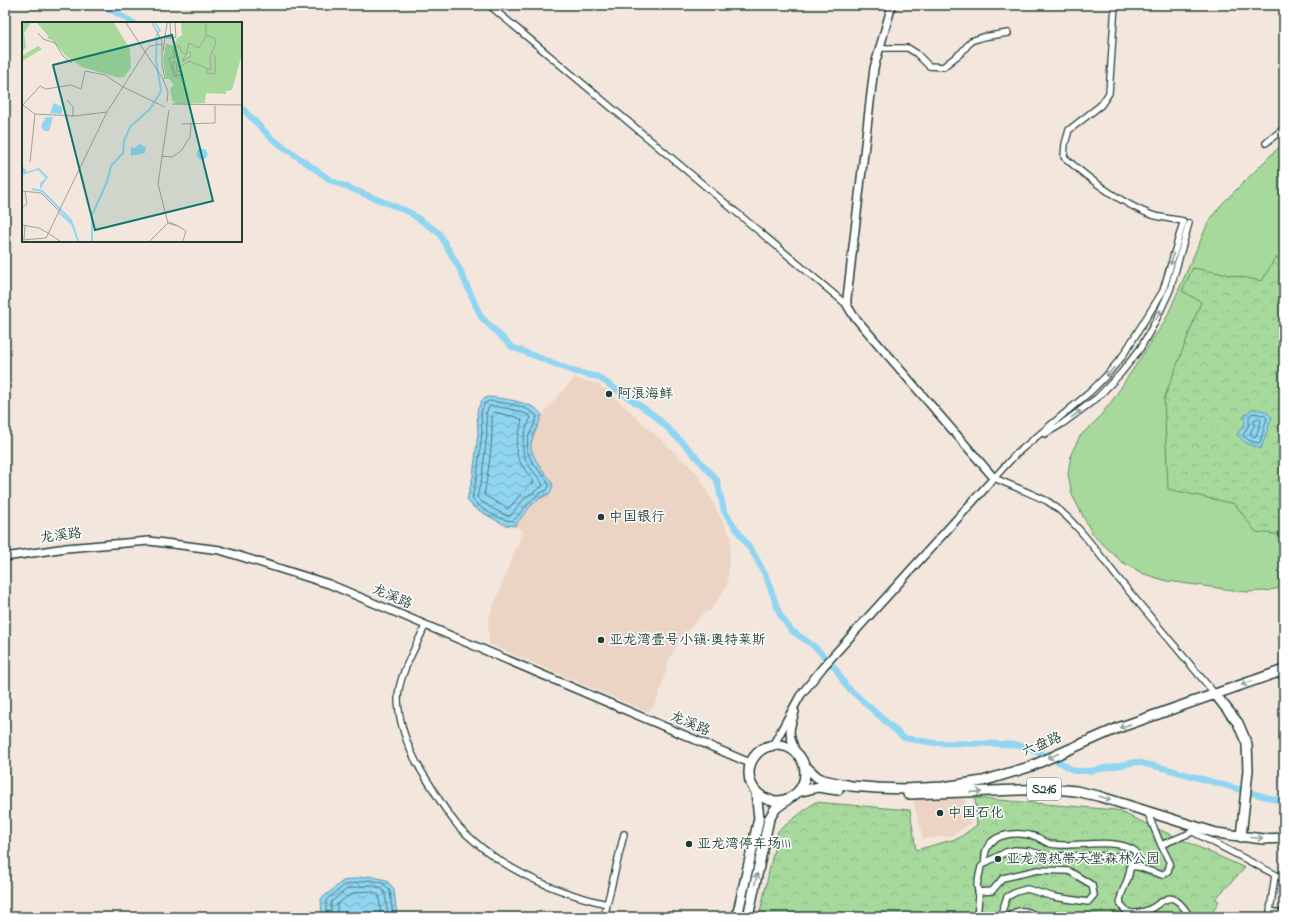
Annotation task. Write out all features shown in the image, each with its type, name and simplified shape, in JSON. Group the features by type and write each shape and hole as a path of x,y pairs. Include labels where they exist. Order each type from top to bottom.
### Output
{"main road":[{"name":"六盘路","path":"805,766 817,778 829,782 877,788 904,789 943,787 983,781 1036,764 1118,728 1284,670"},
{"path":"1215,694 1238,723 1247,744 1247,780 1241,837"},
{"path":"788,799 776,801 765,799 756,792 750,783 748,773 750,763 755,754 764,747 774,744 785,745 795,750"},
{"name":"S216","path":"795,750 803,760 805,766"},
{"path":"798,792 805,780 805,766"},
{"name":"S216","path":"748,917 769,819 776,808 798,792 818,787 864,793 900,795 1054,789 1076,791 1093,794 1147,811 1196,830 1241,837 1263,839 1284,838"},
{"path":"737,917 759,818 756,792"}],"street":[{"path":"489,5 847,305 858,321 994,478 1047,502 1067,517 1215,694"},
{"path":"847,305 850,268 874,68 892,5"},
{"path":"1115,5 1109,93 1100,105 1068,130 1064,157 1081,172 1122,200 1150,214 1186,222"},
{"path":"879,48 908,48 916,53 929,66 943,67 962,52 971,41 983,36 1008,33"},
{"path":"1266,143 1284,128"},
{"path":"1031,442 1062,424 1092,402 1121,373 1140,350 1170,290 1186,222"},
{"path":"774,744 800,696 823,667 1016,454 1090,392 1122,358 1163,291 1186,222"},
{"name":"龙溪路","path":"5,556 66,548 149,540 220,550 329,584 750,763"},
{"path":"425,626 403,672 398,698 402,725 411,751 425,778 458,827 508,867 539,883 581,898 607,904"},
{"path":"795,750 789,729 800,696"},
{"path":"1130,865 1162,875 1168,871 1170,863 1147,811"},
{"path":"1161,845 1196,830 1284,879"},
{"path":"604,917 624,834"},
{"path":"985,862 984,854 988,845 994,839 1006,834 1021,834 1037,837 1048,843 1074,845 1094,843 1125,846 1135,851 1136,855 1134,861 1130,865"},
{"path":"977,917 977,886 981,867 985,862 1006,852 1015,850 1029,850 1047,856 1128,857 1130,859 1130,865 1120,902 1126,912 1139,913 1153,908 1167,898 1174,898 1180,902 1190,917"},
{"path":"978,892 992,891 1003,878 1038,870 1069,871 1092,885 1094,895 1088,902 1054,897 1027,889 1016,892 1007,897 1001,917"},
{"path":"1275,875 1270,914 1284,914"},
{"path":"1008,917 1014,912 1023,910 1040,917"},
{"path":"1030,912 1037,917"}],"shaded area":[{"path":"574,378 598,384 609,392 698,474 731,538 727,586 710,611 702,614 678,643 668,662 656,702 648,712 489,644 488,620 523,531 515,526 531,505 542,497 550,494 539,464 533,456 531,445 535,430 542,415"},
{"path":"964,796 971,823 951,836 923,839 913,799"}],"green space":[{"path":"1284,142 1284,587 1266,591 1247,592 1167,581 1144,574 1122,562 1093,535 1072,495 1068,474 1071,454 1080,436 1097,420 1112,401 1165,321 1208,223 1220,206"},
{"path":"1275,258 1284,258 1284,535 1256,532 1235,504 1168,489 1164,399 1201,302 1182,291 1193,268 1262,281"},
{"name":"亚龙湾热带天堂森林公园","path":"975,798 1116,810 1245,868 1215,899 1219,901 1210,917 759,917 778,831 815,802 910,810 916,850 959,838 977,825"}],"water":[{"path":"488,397 524,403 536,409 542,415 532,440 531,449 536,460 553,485 550,494 539,499 526,511 515,526 505,525 492,518 473,507 467,500 473,476 478,433 477,411 482,400"},
{"path":"1252,409 1266,411 1272,417 1261,449 1246,443 1237,435 1245,423 1244,416"},
{"path":"369,876 386,880 394,889 397,917 322,917 321,899 343,881"}],"waterway":[{"path":"97,5 113,11 132,22"},
{"path":"242,108 271,138 332,181 409,212 439,233 459,268 481,317 512,347 576,372 598,377 654,415 689,449 717,480 724,511 755,556 766,576 780,615 791,630 815,647 836,669 846,686 904,738 935,743 1019,745 1040,753 1074,771 1090,771 1136,762 1167,769 1284,802"}],"place":[{"name":"阿浪海鲜","path":"609,394"},
{"name":"中国银行","path":"601,517"},
{"name":"亚龙湾壹号小镇·奥特莱斯","path":"601,640"},
{"name":"中国石化","path":"940,813"},
{"name":"亚龙湾停车场III","path":"689,844"},
{"name":"亚龙湾热带天堂森林公园","path":"998,859"}]}
